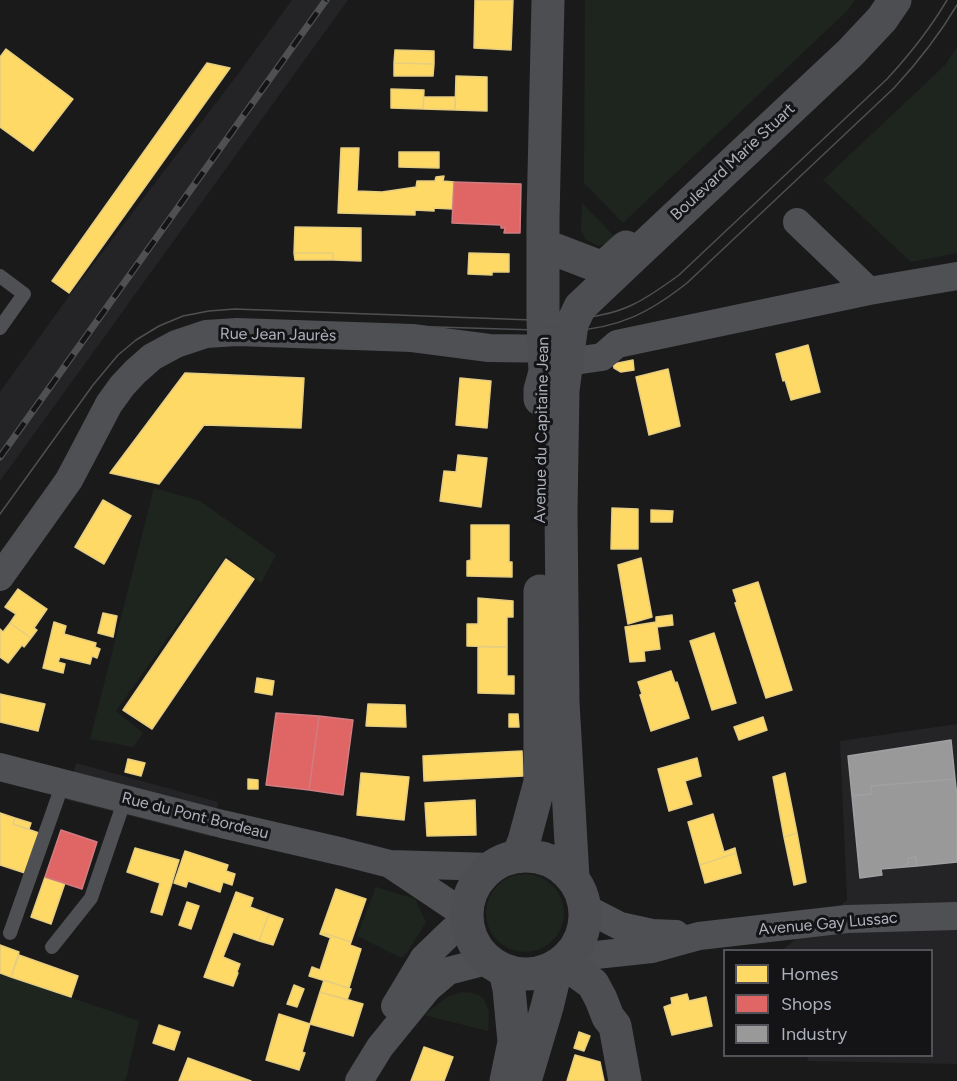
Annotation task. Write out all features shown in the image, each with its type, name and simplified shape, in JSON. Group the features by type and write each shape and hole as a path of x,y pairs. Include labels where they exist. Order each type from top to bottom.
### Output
{"main road":[{"name":"Avenue du Capitaine Jean","path":"548,0 543,331 560,338"},
{"name":"Avenue du Capitaine Jean","path":"560,0 556,250 563,390 561,511 563,702 573,878"},
{"path":"560,338 603,268 835,49 869,13 878,0"},
{"name":"Boulevard Marie Stuart","path":"560,338 580,308 850,53 882,19 895,0"},
{"path":"556,250 603,268"},
{"name":"Avenue du Capitaine Jean","path":"505,861 524,841 540,782 540,390 560,338"},
{"path":"496,966 518,974 531,975 545,972 562,962 579,943 585,926 585,908 581,892 573,878 558,864 539,857 505,861 478,880 470,897 466,918 470,936 477,949 496,966 509,989 514,1042 506,1081"},
{"path":"525,1081 562,962"},
{"path":"562,962 593,984 601,999 608,1017 615,1026 625,1081"}],"street":[{"path":"796,222 868,291"},
{"name":"Rue Jean Jaurès","path":"0,577 69,480 109,404 122,386 152,357 176,344 207,334 237,332 412,338 489,348 560,338 602,357 617,344 868,291 957,276"},
{"name":"Rue du Pont Bordeau","path":"0,767 125,800 390,864 505,861"},
{"name":"Rue du Pont Bordeau","path":"390,864 466,918"},
{"name":"Avenue Gay Lussac","path":"585,908 620,926 652,933 699,936"},
{"name":"Avenue Gay Lussac","path":"562,962 652,949 699,936 847,919 957,916"},
{"path":"380,1047 390,1014 424,958 466,918"},
{"path":"359,1081 380,1047 429,988 448,971 496,966"}],"lane":[{"path":"0,276 24,294 0,328"},
{"path":"10,933 63,783"},
{"path":"52,947 91,898 125,800"}],"shaded area":[{"path":"292,0 348,0 0,481 0,392 69,296"},
{"path":"585,0 855,0 847,11 623,223 584,183"},
{"path":"957,47 957,253 911,262 823,180 945,65"},
{"path":"582,203 614,236 608,242 599,246 586,240 581,230"},
{"path":"154,488 200,501 276,555 261,583 226,556 116,711 143,733 133,747 90,739"},
{"path":"957,724 957,1064 808,1061 807,1057 933,1057 933,949 783,949 847,900 840,741"},
{"path":"76,763 218,802 212,837 67,800"},
{"path":"517,874 533,874 547,880 558,891 564,905 564,921 558,935 547,946 533,952 517,952 503,946 492,935 486,921 486,905 492,891 503,880"},
{"path":"376,887 415,899 426,922 407,953 401,958 357,936"},
{"path":"0,973 139,1021 124,1081 0,1081"},
{"path":"462,992 483,997 489,1011 488,1031 424,1015 447,997"}],"building: Homes":[{"path":"475,0 513,0 511,50 474,48"},
{"path":"6,49 73,99 33,151 0,127 0,57"},
{"path":"395,50 434,51 434,64 394,63"},
{"path":"207,63 230,68 69,293 52,281"},
{"path":"394,63 434,64 433,76 394,76"},
{"path":"456,76 487,77 487,111 455,110"},
{"path":"391,89 424,90 423,109 391,108"},
{"path":"424,97 455,97 455,110 423,109"},
{"path":"341,148 359,148 357,191 382,192 416,187 417,181 435,181 436,177 444,176 443,181 454,182 452,209 415,210 415,215 338,213"},
{"path":"399,152 439,152 439,168 399,167"},
{"path":"295,227 361,228 361,261 333,260 333,253 294,253"},
{"path":"294,253 333,253 333,260 295,260"},
{"path":"469,253 509,254 509,272 492,272 492,275 468,274"},
{"path":"808,345 820,392 791,400 776,354"},
{"path":"633,360 634,370 621,372 614,368 613,364"},
{"path":"668,369 680,426 649,435 636,377"},
{"path":"185,373 304,378 301,428 204,425 159,484 110,473"},
{"path":"460,378 491,381 487,428 456,425"},
{"path":"458,455 487,458 481,507 440,501 444,471 456,472"},
{"path":"103,500 131,516 104,564 75,547"},
{"path":"612,508 638,509 638,549 611,549"},
{"path":"651,510 673,511 672,522 651,522"},
{"path":"471,525 509,525 509,562 512,562 512,577 467,576 467,561 471,560"},
{"path":"641,558 652,617 628,624 618,565"},
{"path":"226,559 254,579 152,729 123,710"},
{"path":"758,582 792,690 766,698 735,603 737,602 733,590"},
{"path":"18,589 47,609 34,628 37,630 31,638 10,623 16,614 5,607"},
{"path":"478,598 513,601 513,617 507,617 507,647 467,646 467,624 478,624"},
{"path":"103,613 117,616 113,637 98,633"},
{"path":"672,615 673,625 657,627 660,649 644,651 645,661 630,662 625,627 656,622 656,617"},
{"path":"54,622 66,626 64,634 96,643 95,647 100,649 97,658 92,656 90,664 60,657 58,662 65,664 63,673 43,668"},
{"path":"10,623 31,638 24,647 22,645 8,663 0,657 0,629 3,632"},
{"path":"714,633 736,703 712,710 690,641"},
{"path":"478,647 507,647 507,676 514,676 514,694 478,693"},
{"path":"671,671 689,718 651,731 638,682"},
{"path":"257,678 274,681 272,695 255,692"},
{"path":"0,694 45,704 38,731 0,722"},
{"path":"368,704 405,705 406,727 366,726"},
{"path":"509,714 518,714 519,727 509,727"},
{"path":"763,717 767,730 739,740 734,727"},
{"path":"522,751 523,776 424,781 423,756"},
{"path":"697,758 701,776 685,781 692,804 669,811 658,769"},
{"path":"128,759 145,763 141,776 125,772"},
{"path":"361,773 409,777 404,820 357,815"},
{"path":"785,773 797,833 784,837 773,777"},
{"path":"248,779 258,780 258,789 248,789"},
{"path":"475,800 476,835 427,836 425,803"},
{"path":"0,813 15,818 13,824 39,833 25,873 0,865"},
{"path":"713,814 724,852 735,848 736,853 700,865 688,822"},
{"path":"15,818 31,823 29,829 13,824"},
{"path":"797,833 806,882 794,885 784,837"},
{"path":"135,848 179,860 162,915 151,912 160,883 127,872"},
{"path":"185,851 228,865 226,871 235,874 232,885 223,882 220,892 188,881 186,887 174,883"},
{"path":"736,853 741,873 705,883 700,865"},
{"path":"45,877 65,883 51,924 31,917"},
{"path":"336,889 366,899 351,942 324,933 320,934"},
{"path":"236,892 253,898 250,907 269,914 259,941 233,932 223,957 240,964 233,986 204,977"},
{"path":"187,902 199,906 191,929 179,925"},
{"path":"269,914 283,919 273,945 259,941"},
{"path":"324,933 351,942 350,945 361,949 349,988 309,976 312,967 320,970 331,938 323,935"},
{"path":"0,945 19,952 11,977 0,973"},
{"path":"19,955 78,976 71,997 11,977"},
{"path":"324,980 351,989 347,1000 320,992"},
{"path":"294,985 304,989 297,1007 287,1004"},
{"path":"320,992 363,1004 353,1036 310,1024"},
{"path":"687,994 689,1001 706,997 712,1026 672,1035 664,1007 672,1004 671,998"},
{"path":"279,1014 310,1024 302,1052 305,1053 299,1070 266,1060"},
{"path":"159,1025 180,1032 174,1050 153,1043"},
{"path":"579,1032 590,1036 584,1051 574,1048"},
{"path":"424,1047 453,1057 444,1081 411,1081"},
{"path":"575,1055 600,1062 604,1081 567,1081"},
{"path":"188,1058 251,1081 179,1081"}],"building: Shops":[{"path":"454,182 521,184 520,233 504,233 505,228 501,228 501,225 452,223"},
{"path":"276,713 319,716 309,790 266,785"},
{"path":"319,716 353,720 343,795 309,790"},
{"path":"61,830 97,842 82,889 45,877"}],"building: Industry":[{"path":"951,740 955,779 871,786 872,794 852,796 848,756"},
{"path":"955,779 957,862 917,866 916,857 908,858 905,867 881,869 882,875 860,878 852,796 872,794 871,786"},
{"path":"916,857 917,866 905,867 908,858"}],"tram line":[{"path":"0,514 93,385 118,355 136,340 159,326 183,316 235,309 559,321 605,314 638,302 679,275 887,79 919,41 947,0"},
{"path":"0,555 47,491 96,404 112,381 151,343 177,330 209,322 236,321 570,331 619,322 660,303 687,283 894,88 928,48 957,5"}],"railway":[{"path":"0,457 326,0"}]}
